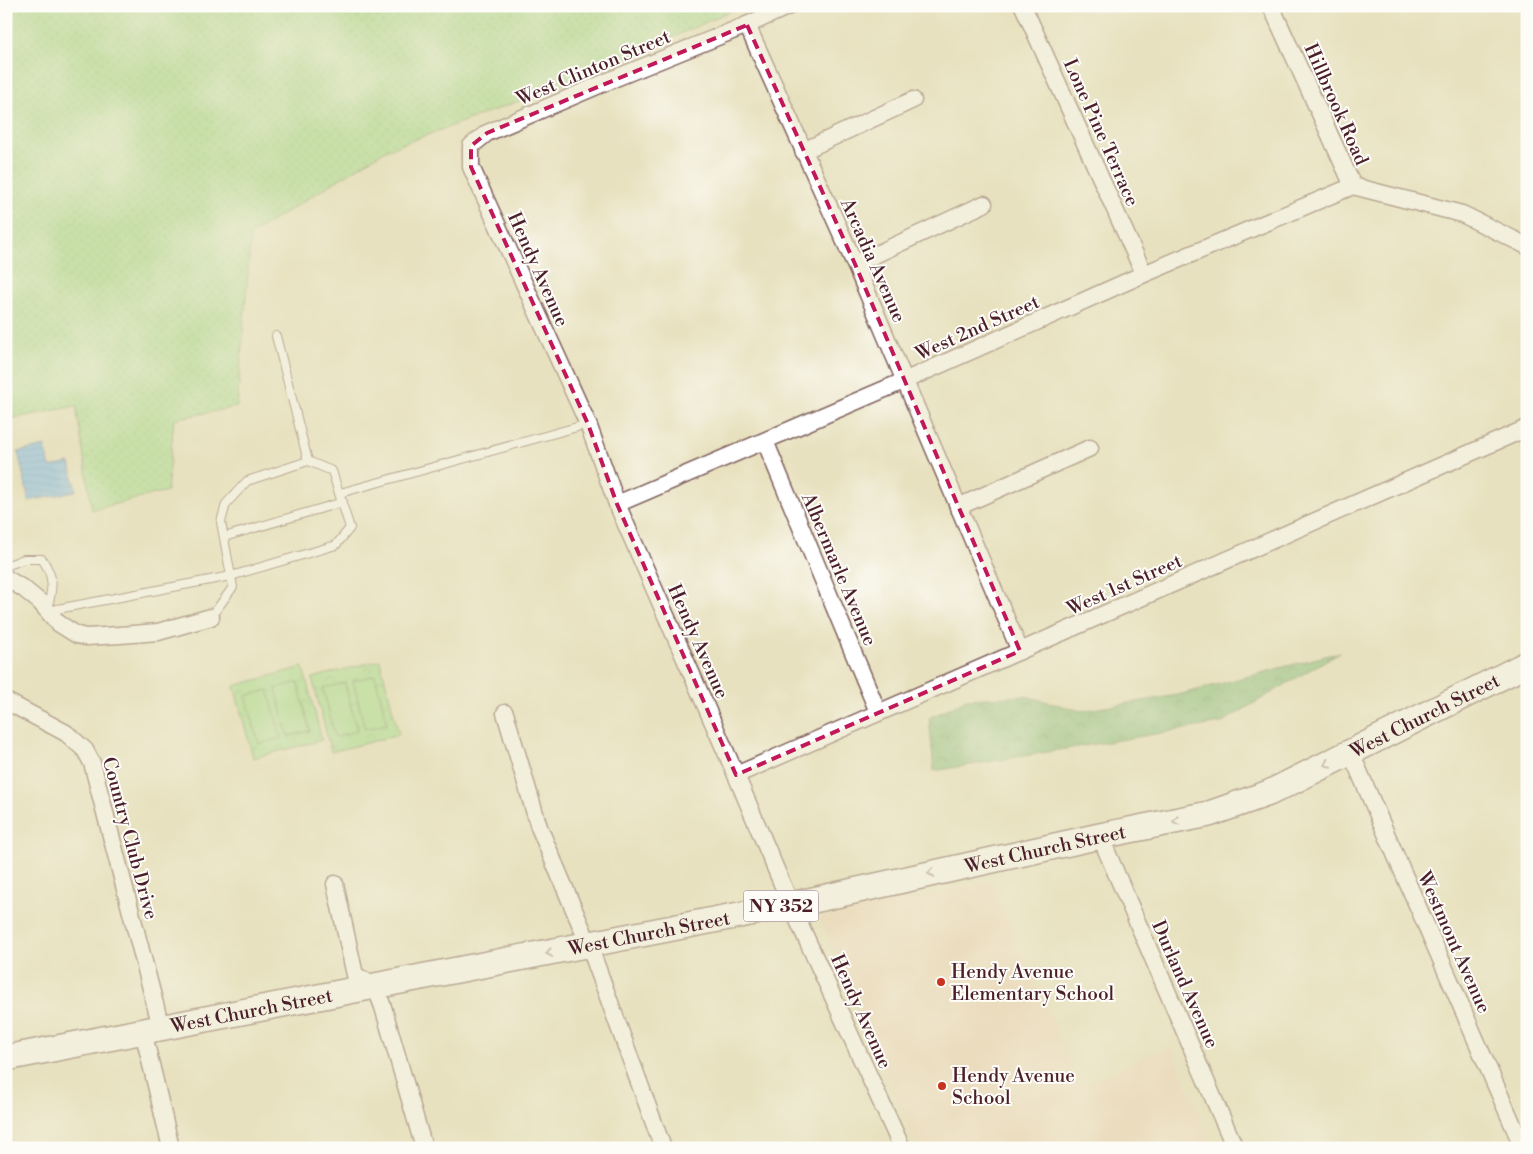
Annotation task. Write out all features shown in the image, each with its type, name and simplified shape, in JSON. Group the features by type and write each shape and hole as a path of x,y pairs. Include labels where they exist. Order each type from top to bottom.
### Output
{"main road":[{"name":"West Church Street","path":"6,1058 589,945 791,904 1209,814 1269,793 1527,664"}],"street":[{"name":"West Clinton Street","path":"471,146 487,133 789,6"},
{"name":"Lone Pine Terrace","path":"1023,6 1144,274"},
{"name":"Hillbrook Road","path":"1271,6 1353,186 1462,214 1527,246"},
{"name":"Arcadia Avenue","path":"747,25 906,380 1020,651"},
{"path":"803,151 913,100"},
{"name":"Hendy Avenue","path":"471,146 471,167 588,424 617,504 791,904 902,1148"},
{"name":"West 2nd Street","path":"617,504 906,380 1144,274 1353,186"},
{"path":"855,264 984,204"},
{"name":"West 1st Street","path":"736,775 1527,428"},
{"name":"Albermarle Avenue","path":"764,441 878,712"},
{"path":"958,506 1090,448"},
{"path":"6,578 24,589 58,623 77,635 158,632 211,616"},
{"name":"Country Club Drive","path":"6,701 66,732 85,750 92,764 152,1029 171,1148"},
{"path":"505,713 538,827 589,945 662,1148"},
{"name":"Westmont Avenue","path":"1351,753 1523,1148"},
{"name":"Durland Avenue","path":"1100,836 1235,1148"},
{"path":"335,884 355,975 375,986 383,1007 424,1148"}],"lane":[{"path":"276,336 308,461"},
{"path":"340,493 588,424"},
{"path":"6,566 24,559 42,559 48,568 54,584 47,611 231,576 336,546 350,528 332,471 308,461 247,481 226,504 221,522 231,576 232,586 211,616"},
{"path":"224,537 343,502"}],"highlighted area":[{"path":"747,25 855,264 1020,651 736,775 617,504 588,424 471,167 471,146 487,133"}],"shaded area":[{"name":"Hendy Avenue Elementary School","path":"992,881 1080,1086 1171,1046 1213,1148 919,1148 819,918"}],"green space":[{"path":"6,6 741,6 593,74 386,150 251,234 237,407 174,419 167,491 92,510 76,406 6,420"},
{"path":"1340,652 1221,723 934,771 929,718 967,699 1026,696 1081,711 1178,695"},
{"path":"380,660 399,735 331,752 312,678"},
{"path":"303,667 322,740 253,758 234,686"},
{"path":"375,675 387,724 365,729 353,681"},
{"path":"298,682 310,731 288,736 276,688"},
{"path":"345,683 357,731 335,737 323,688"},
{"path":"268,690 281,738 259,744 246,696"}],"water":[{"path":"45,446 50,467 70,463 76,491 29,501 18,452"}],"place":[{"name":"Hendy Avenue Elementary School","path":"941,982"},
{"name":"Hendy Avenue School","path":"942,1086"}]}
